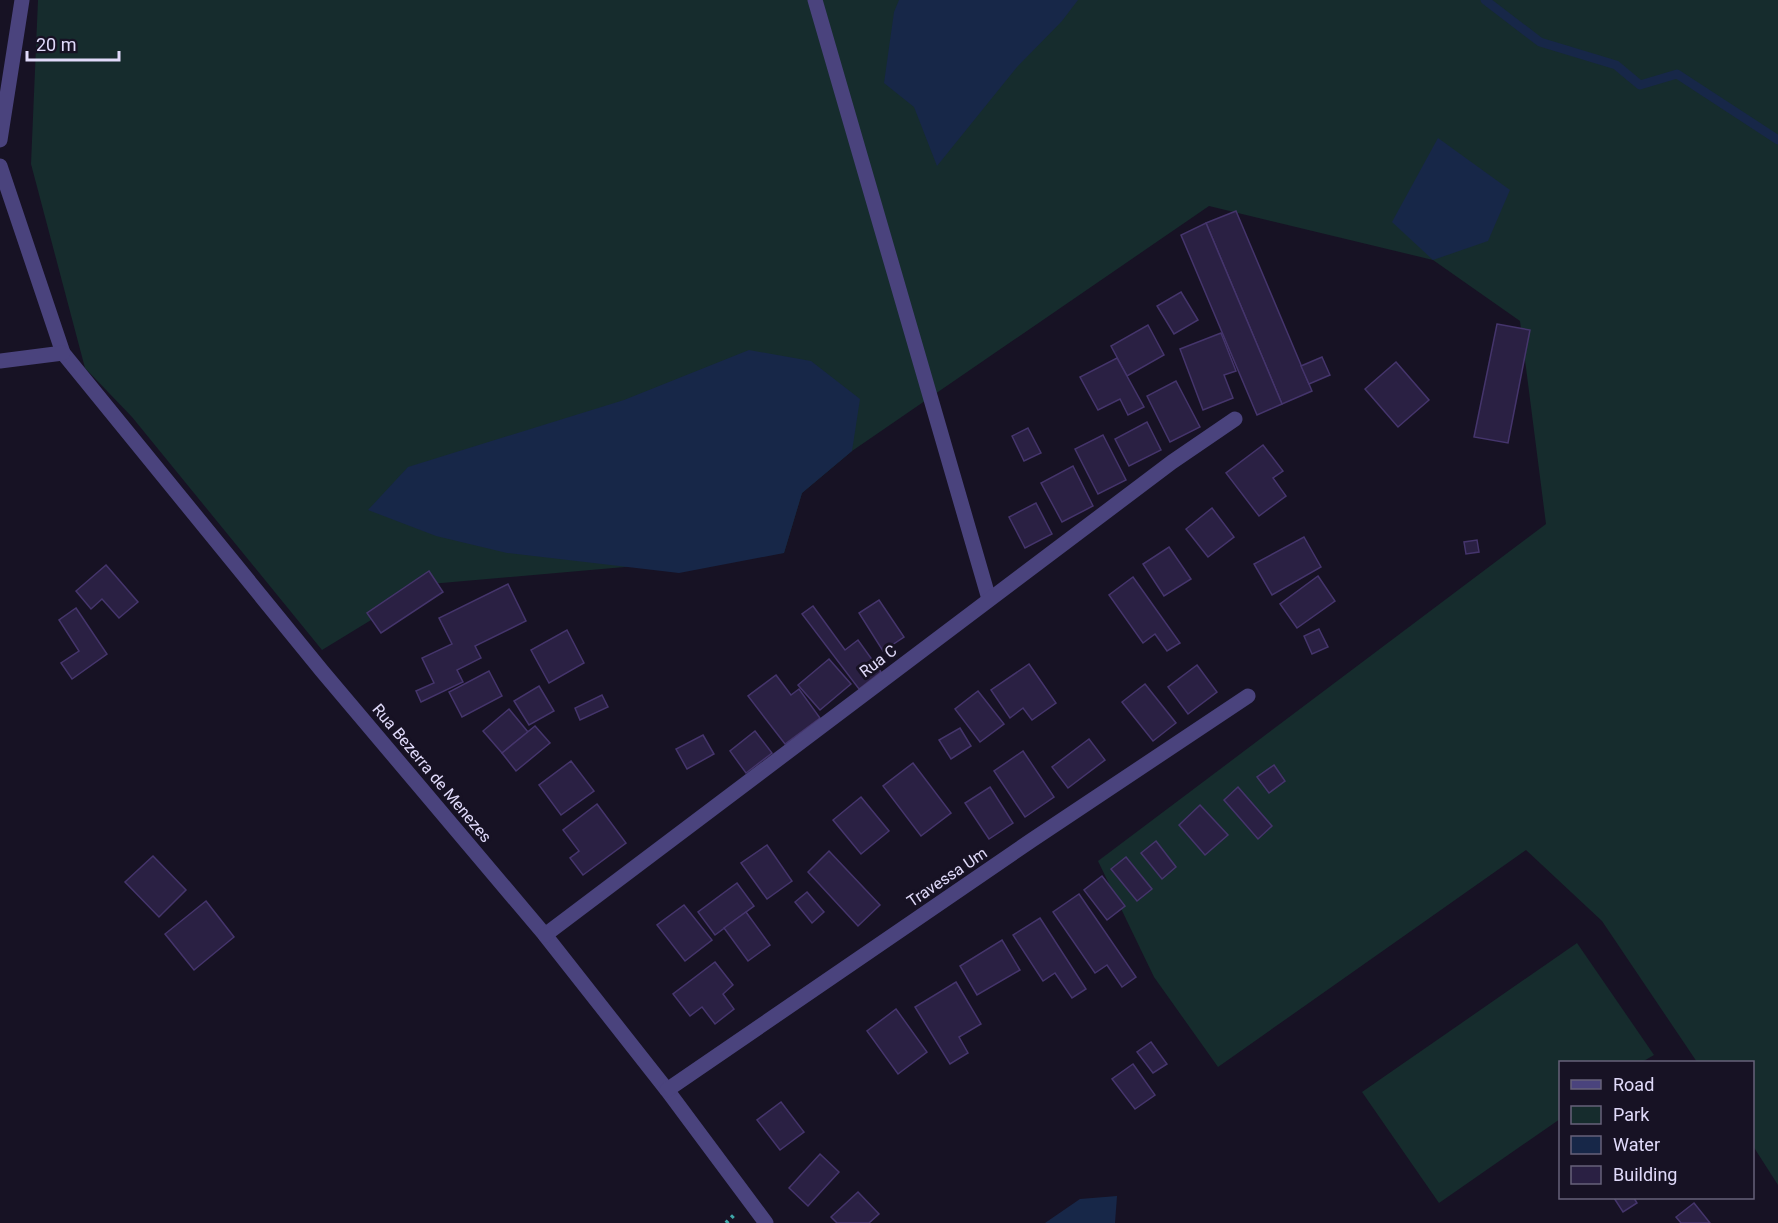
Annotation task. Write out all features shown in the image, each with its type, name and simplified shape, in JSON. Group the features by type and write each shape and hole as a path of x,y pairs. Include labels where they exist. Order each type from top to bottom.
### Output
{"street":[{"path":"0,140 22,0"},
{"path":"815,0 989,599"},
{"path":"0,166 63,353 0,362"},
{"name":"Rua Bezerra de Menezes","path":"63,353 315,662 545,935 667,1090 766,1223"},
{"name":"Rua C","path":"545,935 1172,462 1235,419"},
{"name":"Travessa Um","path":"667,1090 1032,840 1248,696"}],"green space":[{"path":"38,0 1778,0 1778,1185 1754,1148 1754,1061 1696,1061 1602,921 1526,850 1218,1067 1154,977 1098,861 1546,524 1520,321 1433,260 1209,206 852,451 802,493 784,553 430,584 322,650 132,417 85,368 31,164"},
{"path":"1577,943 1654,1055 1644,1061 1559,1061 1559,1120 1439,1203 1362,1092"}],"water":[{"path":"899,0 1078,0 1062,21 1017,67 937,166 914,107 884,83 894,12"},
{"path":"1438,138 1510,190 1488,241 1433,260 1392,222"},
{"path":"749,350 811,361 860,399 852,451 802,493 784,553 679,573 507,553 436,536 368,510 408,467 624,400"},
{"path":"1117,1196 1115,1223 1045,1223 1080,1199"}],"building":[{"path":"1236,211 1312,391 1282,404 1206,223"},
{"path":"1206,223 1282,404 1257,415 1181,235"},
{"path":"1181,292 1198,320 1174,334 1157,306"},
{"path":"1497,324 1530,330 1508,443 1474,437"},
{"path":"1148,325 1164,355 1127,376 1111,346"},
{"path":"1221,333 1236,371 1224,375 1233,398 1203,410 1180,349"},
{"path":"1322,357 1330,375 1309,384 1301,366"},
{"path":"1117,358 1144,407 1128,415 1120,399 1098,410 1080,377"},
{"path":"1396,362 1429,400 1398,427 1365,389"},
{"path":"1176,381 1200,427 1170,442 1147,396"},
{"path":"1147,422 1161,450 1129,466 1115,439"},
{"path":"1028,428 1041,453 1024,461 1012,436"},
{"path":"1103,435 1126,480 1098,494 1075,449"},
{"path":"1263,445 1283,471 1273,478 1286,496 1259,516 1226,473"},
{"path":"1073,466 1093,506 1062,522 1041,483"},
{"path":"1036,503 1052,534 1025,548 1009,517"},
{"path":"1212,508 1234,537 1208,557 1186,529"},
{"path":"1304,537 1321,567 1272,595 1254,564"},
{"path":"1477,540 1479,552 1466,554 1464,542"},
{"path":"1169,547 1191,579 1164,596 1143,564"},
{"path":"106,565 138,602 119,618 102,599 91,609 76,591"},
{"path":"429,571 443,592 381,633 367,613"},
{"path":"1318,576 1335,601 1297,628 1280,604"},
{"path":"1133,577 1180,643 1167,651 1155,634 1143,643 1109,595"},
{"path":"508,584 526,621 475,646 481,658 457,670 463,682 421,702 416,691 434,683 422,658 452,644 439,618"},
{"path":"879,600 904,637 883,651 859,613"},
{"path":"813,606 845,650 858,640 881,672 859,689 802,614"},
{"path":"76,608 107,654 72,679 61,663 79,651 59,620"},
{"path":"1319,629 1328,647 1312,654 1304,636"},
{"path":"567,630 584,663 549,683 531,650"},
{"path":"829,659 851,684 820,710 798,685"},
{"path":"1029,664 1056,703 1032,720 1023,708 1010,718 991,690"},
{"path":"1197,665 1217,692 1188,714 1168,687"},
{"path":"489,671 502,696 462,717 449,692"},
{"path":"776,675 791,695 799,689 820,718 785,744 748,696"},
{"path":"1145,684 1176,723 1153,741 1122,702"},
{"path":"539,686 554,711 529,725 514,701"},
{"path":"978,691 1004,724 980,742 955,709"},
{"path":"602,695 608,707 580,720 575,708"},
{"path":"509,709 528,732 502,753 483,731"},
{"path":"535,726 550,743 516,771 502,753"},
{"path":"960,728 971,746 951,759 939,740"},
{"path":"755,731 772,753 746,773 730,751"},
{"path":"703,735 714,754 687,769 676,749"},
{"path":"1089,739 1105,760 1068,788 1052,767"},
{"path":"1023,751 1054,797 1025,817 994,771"},
{"path":"571,761 594,791 561,815 539,785"},
{"path":"913,763 951,813 921,836 883,786"},
{"path":"1274,765 1285,781 1269,793 1257,777"},
{"path":"990,787 1013,823 989,839 965,803"},
{"path":"1238,787 1272,826 1258,839 1224,800"},
{"path":"861,797 889,831 861,854 833,820"},
{"path":"597,804 626,843 583,875 570,858 579,851 563,830"},
{"path":"1200,805 1228,835 1205,855 1179,825"},
{"path":"1156,841 1176,867 1162,879 1141,853"},
{"path":"767,845 792,881 767,899 741,863"},
{"path":"829,851 880,905 858,926 808,872"},
{"path":"153,856 186,890 159,917 125,882"},
{"path":"1126,857 1152,889 1137,901 1111,869"},
{"path":"1102,876 1125,906 1107,920 1084,890"},
{"path":"737,883 754,906 715,935 698,912"},
{"path":"807,892 824,912 812,923 795,902"},
{"path":"1079,894 1136,977 1122,987 1107,965 1095,973 1053,912"},
{"path":"206,901 234,937 194,970 165,934"},
{"path":"684,905 712,940 685,961 657,925"},
{"path":"746,912 770,945 748,961 724,928"},
{"path":"1040,918 1086,989 1072,998 1055,973 1043,981 1013,935"},
{"path":"1002,940 1020,970 977,995 960,966"},
{"path":"715,962 733,985 723,994 734,1009 715,1024 702,1007 690,1016 673,994"},
{"path":"956,982 981,1024 959,1037 968,1053 950,1064 915,1007"},
{"path":"896,1009 927,1052 898,1074 867,1031"},
{"path":"1151,1042 1167,1064 1153,1073 1137,1052"},
{"path":"1133,1064 1155,1095 1135,1109 1112,1079"},
{"path":"781,1102 804,1132 780,1150 757,1120"},
{"path":"820,1154 839,1172 808,1206 789,1188"},
{"path":"858,1192 879,1214 869,1223 837,1223 831,1217"},
{"path":"1615,1199 1635,1199 1637,1203 1623,1212"},
{"path":"1694,1203 1710,1223 1681,1223 1676,1217"}],"waterway":[{"path":"1485,0 1540,42 1616,65 1640,85 1677,74 1778,140"}]}
